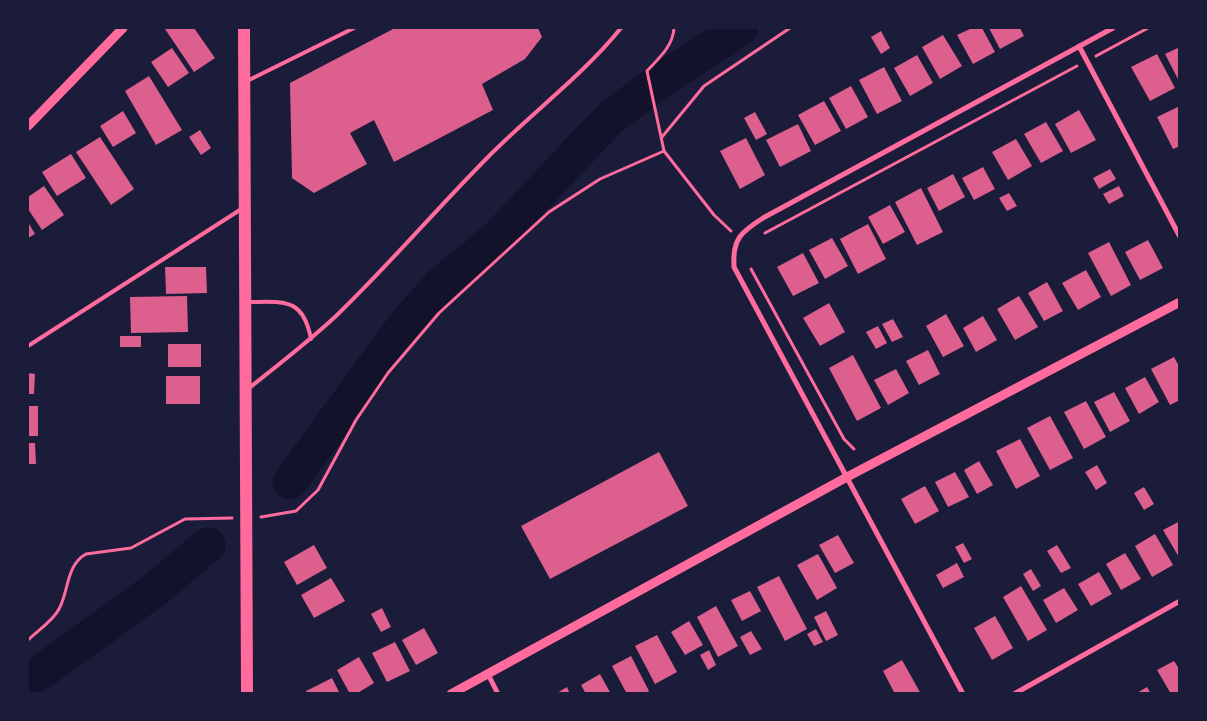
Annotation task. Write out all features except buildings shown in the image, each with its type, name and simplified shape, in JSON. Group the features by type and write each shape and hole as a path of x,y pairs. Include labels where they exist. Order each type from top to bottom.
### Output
{"main road":[{"path":"244,28 246,694"}],"street":[{"path":"28,126 123,28"},
{"path":"963,694 734,267 733,252 738,238 746,229 764,218 1113,28"},
{"path":"1079,46 1180,237"},
{"path":"451,694 847,477 1180,302"},
{"path":"1014,694 1180,601"},
{"path":"488,674 498,694"}],"lane":[{"path":"244,82 354,28"},
{"path":"245,392 310,339 402,250 490,155 535,112 586,69 621,28"},
{"path":"28,346 245,207"},
{"path":"245,302 283,304 298,309 308,323 310,339"}],"path":[{"path":"674,28 673,36 665,51 647,71 664,151 714,216 738,238"},
{"path":"662,137 704,86 790,28"},
{"path":"763,234 1148,28"},
{"path":"28,640 58,611 70,583 71,568 86,554 131,548 185,519 246,518 296,511 318,490 356,420 388,373 440,313 549,212 600,180 664,151"},
{"path":"747,261 844,439 854,449"}],"waterway":[{"path":"290,482 406,323 442,283 496,239 609,119 657,83 741,28"},
{"path":"28,681 152,592 208,545"}]}
